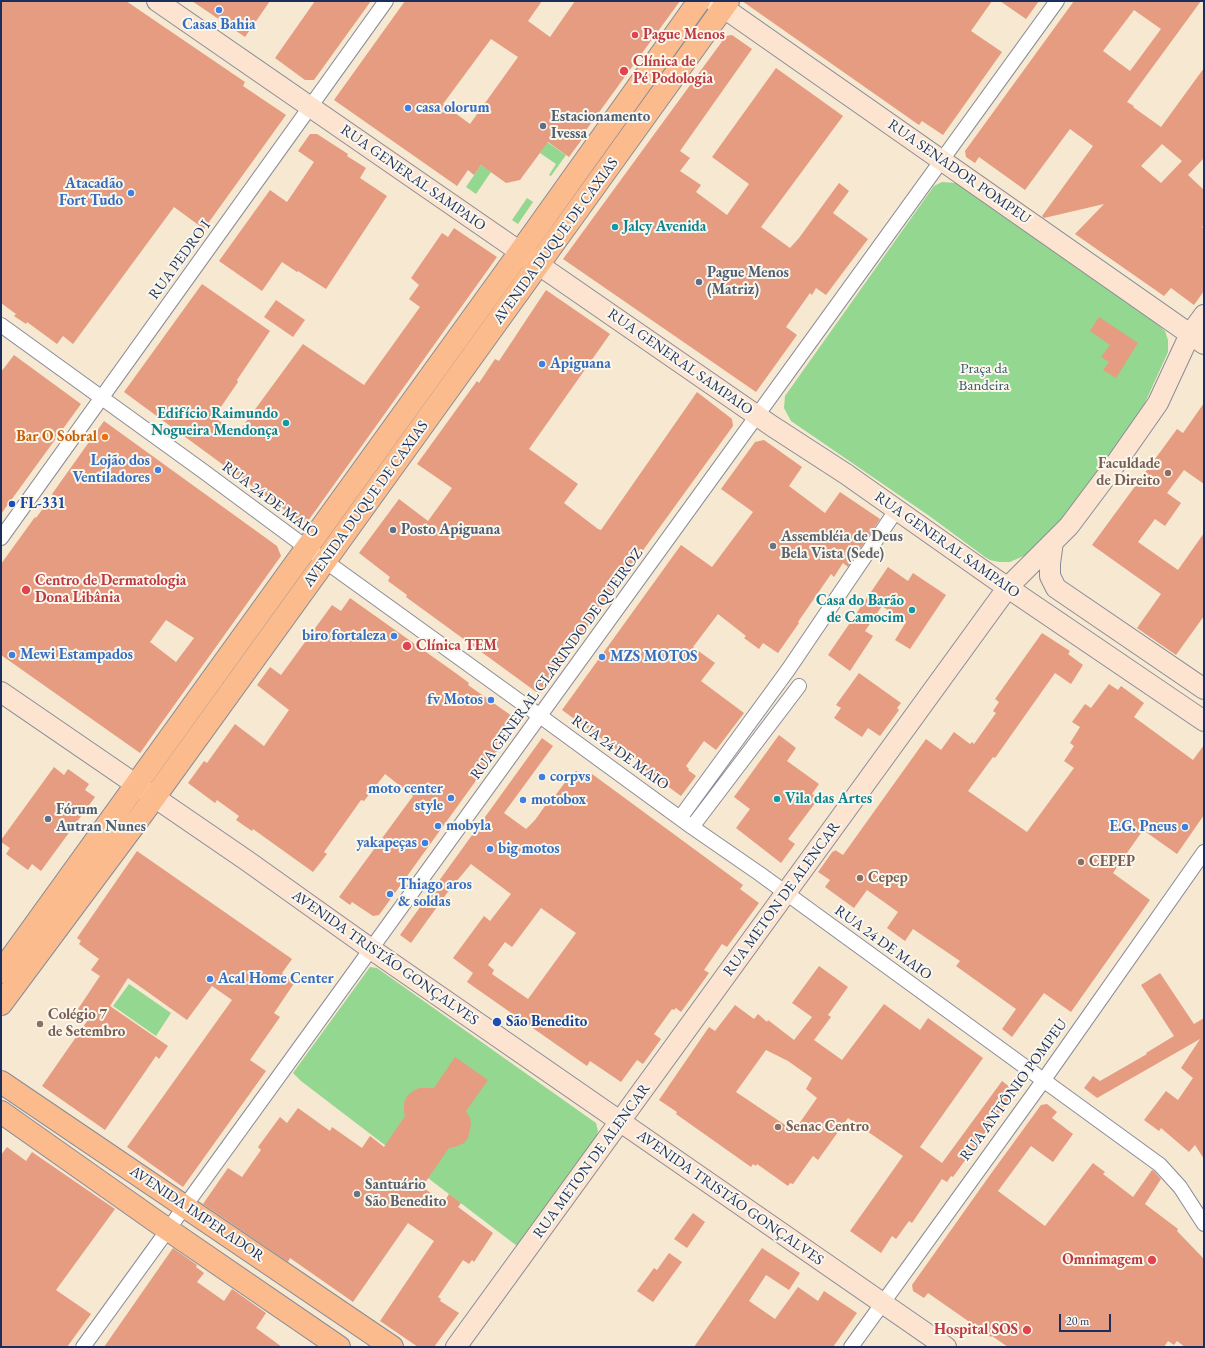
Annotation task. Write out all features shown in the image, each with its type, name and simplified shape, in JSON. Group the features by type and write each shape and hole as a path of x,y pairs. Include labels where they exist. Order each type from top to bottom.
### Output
{"main road":[{"name":"AVENIDA DUQUE DE CAXIAS","path":"1,972 699,1"},
{"name":"AVENIDA DUQUE DE CAXIAS","path":"1,1004 154,797 539,265 722,3"},
{"name":"AVENIDA IMPERADOR","path":"1,1082 392,1347"},
{"name":"AVENIDA IMPERADOR","path":"1,1112 168,1230 339,1347"}],"street":[{"name":"RUA GENERAL SAMPAIO","path":"157,1 520,252 897,509 1008,588 1204,721"},
{"name":"RUA PEDRO I","path":"1,538 386,1"},
{"name":"RUA GENERAL CLARINDO DE QUEIROZ","path":"83,1347 1057,1"},
{"name":"RUA SENADOR POMPEU","path":"722,3 941,160 1197,339"},
{"name":"RUA METON DE ALENCAR","path":"456,1347 1008,588 1069,526 1110,472 1158,402 1197,339 1204,315"},
{"name":"RUA 24 DE MAIO","path":"1,325 1160,1165 1180,1187 1204,1224"},
{"path":"680,818 788,670 897,509"},
{"path":"1053,542 1050,576 1056,588 1204,689"},
{"path":"692,827 800,686"},
{"name":"AVENIDA TRISTÃO GONÇALVES","path":"1,692 246,860 371,949 946,1347"},
{"name":"RUA ANTÔNIO POMPEU","path":"851,1347 1043,1081 1204,852"}],"green space":[{"path":"547,142 566,155 551,176 549,175 556,164 540,153"},
{"path":"481,165 491,172 476,194 466,187"},
{"name":"Praça da Bandeira","path":"942,182 956,183 1130,303 1165,331 1168,340 1168,352 1144,405 1100,472 1080,499 1028,554 1010,562 999,562 985,557 928,515 791,421 784,408 785,396 934,186"},
{"path":"527,198 533,202 518,224 512,220"},
{"path":"370,967 377,968 596,1123 598,1131 596,1138 517,1246 301,1081 293,1073"},
{"path":"129,984 171,1013 156,1036 113,1006"}],"building":[{"path":"1,1 126,1 245,82 243,86 286,115 204,229 174,207 73,344 63,336 57,344 27,322 26,324 14,316 16,314 1,303"},
{"path":"192,1 270,1 245,37"},
{"path":"315,1 371,1 314,80 305,80 275,58"},
{"path":"405,1 542,1 528,21 550,37 575,1 680,1 581,137 583,138 569,157 548,142 520,180 506,183 481,165 474,175 468,170 457,186 334,100","holes":["491,39 518,57 470,124 443,104"]},
{"path":"742,1 992,1 971,31 1002,52 943,135 922,121 919,125"},
{"path":"1000,1 1039,1 1026,19"},
{"path":"1074,1 1201,1 1127,102 1161,127 1204,68 1204,158 1188,175 1204,190 1204,225 1202,227 1204,229 1204,291 1194,305 1171,288 1164,296 1075,234 1104,204 1044,218 1042,216 1093,146 1070,129 1025,190 979,157 975,163 966,157 965,151","holes":["1134,10 1161,29 1130,71 1103,51","1162,144 1182,161 1161,183 1141,166"]},
{"path":"732,35 752,49 680,151 690,158 680,171 701,185 696,192 727,215 749,184 712,157 776,68 843,116 761,227 790,248 839,183 849,191 833,213 868,239 826,295 816,288 812,295 810,293 786,327 797,335 756,392 563,259 726,36"},
{"path":"310,134 317,134 348,154 347,156 366,168 360,178 387,196 326,289 282,262 262,291 219,261 270,190 287,202 314,162 298,151"},
{"path":"454,228 497,257 308,521 301,522 124,392 202,284 270,331 214,417 237,434 303,344 364,385 420,307 409,299 419,285 411,278 442,233 448,237"},
{"path":"546,290 610,334 529,449 578,484 564,503 598,529 601,530 697,392 732,419 733,426 539,694 406,597 407,595 388,581 390,577 359,553 399,499 428,521 452,488 417,464 477,381 479,383 495,359 499,361"},
{"path":"276,300 305,320 293,337 264,317"},
{"path":"1099,317 1138,343 1116,378 1103,370 1109,362 1101,357 1110,345 1090,331"},
{"path":"14,355 81,404 1,514 1,372"},
{"path":"1204,403 1204,484 1184,470 1167,493 1181,503 1165,526 1155,519 1138,542 1178,570 1204,533 1204,616 1176,655 1137,628 1161,594 1092,545 1177,429 1183,433"},
{"path":"104,421 277,546 281,556 140,753 1,655 1,564 53,495 52,494","holes":["166,620 194,638 176,662 150,642"]},
{"path":"764,440 802,467 789,486 825,513 840,492 880,519 848,567 843,563 834,577 831,574 778,653 763,643 759,649 744,638 746,636 718,614 693,647 715,663 701,681 744,713 716,750 704,741 686,766 689,769 688,770 696,776 681,796 640,766 641,763 619,747 617,750 562,710 681,545 712,567 753,512 721,489 755,442"},
{"name":"Casa do Barão de Camocim","path":"888,567 908,581 913,573 946,595 910,649 895,640 906,622 882,606 865,631 873,636 850,671 828,655"},
{"path":"350,598 457,674 469,683 468,685 519,721 379,915 373,916 352,902 350,905 339,897 413,796 385,774 364,801 361,800 324,852 327,854 313,872 253,829 252,831 236,820 239,816 217,800 215,803 188,783 204,761 207,763 235,724 264,746 289,710 257,685 270,667 281,675 332,605 341,611"},
{"path":"1042,633 1070,651 1068,654 1083,665 1071,684 1055,673 995,758 993,757 968,791 1027,832 1074,768 1064,761 1074,746 1070,743 1080,727 1072,722 1085,704 1091,708 1109,684 1118,690 1121,686 1144,703 1134,717 1193,760 1204,745 1204,815 1177,854 1143,830 1113,873 1150,900 1071,1012 1044,993 1012,1037 1002,1029 1016,1009 956,966 960,961 913,929 905,941 887,928 898,912 867,890 854,908 825,887 830,880 818,872 833,851 834,852 835,850 843,855 926,739 941,750 954,732 970,744 972,742 974,744 996,713 993,711 999,702 995,699"},
{"path":"859,673 901,703 897,708 899,710 880,736 868,728 862,737 834,718 841,708 836,705"},
{"name":"Vila das Artes","path":"779,735 796,748 787,761 819,784 812,794 819,798 788,839 795,844 781,863 736,828 750,809 734,797"},
{"path":"542,738 553,746 504,813 526,829 535,820 550,799 552,800 569,777 576,771 590,776 592,774 743,885 740,889 759,903 727,947 722,944 704,970 709,973 681,1012 676,1008 674,1010 672,1009 654,1034 661,1039 643,1064 637,1060 621,1082 590,1061 587,1066 467,982 473,973 453,958 484,916 490,921 511,894 471,864 450,889 411,943 400,935","holes":["541,908 576,933 528,999 492,974 494,970 488,965 505,942 512,947"]},
{"name":"Fórum Autran Nunes","path":"54,767 64,775 68,769 89,784 85,790 95,797 41,871 32,864 28,870 6,854 10,848 1,842 1,840"},
{"name":"Acal Home Center","path":"137,851 292,959 282,973 295,982 274,1013 280,1017 250,1060 266,1071 183,1187 127,1147 232,1000 212,986 187,1020 128,978 110,1006 168,1046 159,1059 156,1056 105,1130 42,1086 90,1017 78,1009 100,976 91,970 99,959 79,944 81,941 77,938"},
{"path":"819,966 848,987 828,1015 831,1017 814,1040 842,1060 884,1004 920,1030 928,1018 983,1058 920,1147 942,1163 1002,1081 1011,1088 1012,1095 953,1177 951,1176 947,1182 942,1179 912,1223 909,1221 896,1239 892,1236 881,1253 850,1231 903,1156 848,1118 818,1160 813,1156 793,1184 790,1183 788,1186 757,1164 756,1166 753,1164 751,1167 676,1114 677,1112 659,1100 709,1027 715,1031 735,1005 754,1019 758,1014 767,1022 768,1020 794,1040 812,1017 792,1003","holes":["766,1050 788,1061 812,1078 806,1089 817,1098 794,1131 736,1092"]},
{"path":"1160,973 1194,1024 1204,1018 1204,1159 1195,1145 1189,1152 1161,1128 1159,1131 1144,1120 1166,1091 1178,1100 1193,1078 1181,1068 1200,1039 1097,1098 1084,1088 1093,1076 1100,1081 1147,1054 1146,1053 1174,1036 1141,985"},
{"path":"455,1057 488,1080 466,1111 470,1118 471,1125 468,1138 464,1143 449,1148 422,1187 444,1202 449,1194 461,1203 458,1207 493,1233 474,1262 472,1260 469,1264 463,1260 438,1297 441,1299 440,1301 459,1313 434,1347 418,1347 380,1321 434,1241 408,1223 353,1302 290,1258 288,1262 203,1204 228,1168 242,1177 261,1150 258,1147 280,1117 287,1123 298,1108 330,1131 332,1127 362,1148 370,1136 384,1147 405,1116 404,1103 407,1096 419,1088 434,1088"},
{"path":"1047,1104 1057,1112 1052,1118 1073,1134 1053,1162 1031,1146 998,1191 1045,1226 1093,1163 1105,1172 1103,1174 1133,1197 1152,1170 1154,1171 1161,1179 1145,1204 1178,1229 1177,1231 1204,1259 1204,1347 1185,1347 1177,1341 1174,1345 1168,1341 1164,1347 1008,1347 992,1336 991,1337 928,1293 924,1298 913,1291 912,1285 990,1175 1041,1105"},
{"path":"7,1147 26,1161 32,1152 115,1209 56,1290 91,1314 67,1347 1,1347 1,1155"},
{"path":"693,1213 705,1222 687,1248 674,1239"},
{"path":"173,1248 197,1265 196,1267 204,1273 197,1282 224,1301 232,1289 266,1313 256,1328 282,1347 104,1347"},
{"path":"762,1248 800,1273 789,1290 766,1275 749,1301 775,1319 798,1287 818,1301 824,1291 857,1313 833,1347 694,1347"},
{"path":"669,1253 682,1262 653,1302 637,1291 654,1268 657,1270"}],"place":[{"name":"Casas Bahia","path":"219,10"},
{"name":"Pague Menos","path":"635,35"},
{"name":"Clínica de Pé Podologia","path":"624,71"},
{"name":"casa olorum","path":"408,108"},
{"name":"Estacionamento Ivessa","path":"543,126"},
{"name":"Atacadão Fort Tudo","path":"131,193"},
{"name":"Jalcy Avenida","path":"615,227"},
{"name":"Pague Menos (Matriz)","path":"699,282"},
{"name":"Apiguana","path":"542,364"},
{"name":"Edifício Raimundo Nogueira Mendonça","path":"286,423"},
{"name":"Bar O Sobral","path":"105,437"},
{"name":"Lojão dos Ventiladores","path":"158,470"},
{"name":"Faculdade de Direito","path":"1168,473"},
{"name":"FL-331","path":"12,504"},
{"name":"Posto Apiguana","path":"393,530"},
{"name":"Assembléia de Deus Bela Vista (Sede)","path":"773,546"},
{"name":"Centro de Dermatologia Dona Libânia","path":"26,590"},
{"name":"Casa do Barão de Camocim","path":"912,610"},
{"name":"biro fortaleza","path":"394,636"},
{"name":"Clínica TEM","path":"407,646"},
{"name":"Mewi Estampados","path":"12,655"},
{"name":"MZS MOTOS","path":"602,657"},
{"name":"fv Motos","path":"491,700"},
{"name":"corpvs","path":"542,777"},
{"name":"moto center style","path":"451,798"},
{"name":"Vila das Artes","path":"777,799"},
{"name":"motobox","path":"523,800"},
{"name":"Fórum Autran Nunes","path":"48,819"},
{"name":"mobyla","path":"438,826"},
{"name":"E.G. Pneus","path":"1185,827"},
{"name":"yakapeças","path":"425,843"},
{"name":"big motos","path":"490,849"},
{"name":"CEPEP","path":"1081,862"},
{"name":"Cepep","path":"860,878"},
{"name":"Thiago aros & soldas","path":"390,894"},
{"name":"Acal Home Center","path":"210,979"},
{"name":"São Benedito","path":"497,1022"},
{"name":"Colégio 7 de Setembro","path":"40,1024"},
{"name":"Senac Centro","path":"778,1127"},
{"name":"Santuário São Benedito","path":"357,1194"},
{"name":"Omnimagem","path":"1152,1260"},
{"name":"Hospital SOS","path":"1027,1330"}]}
